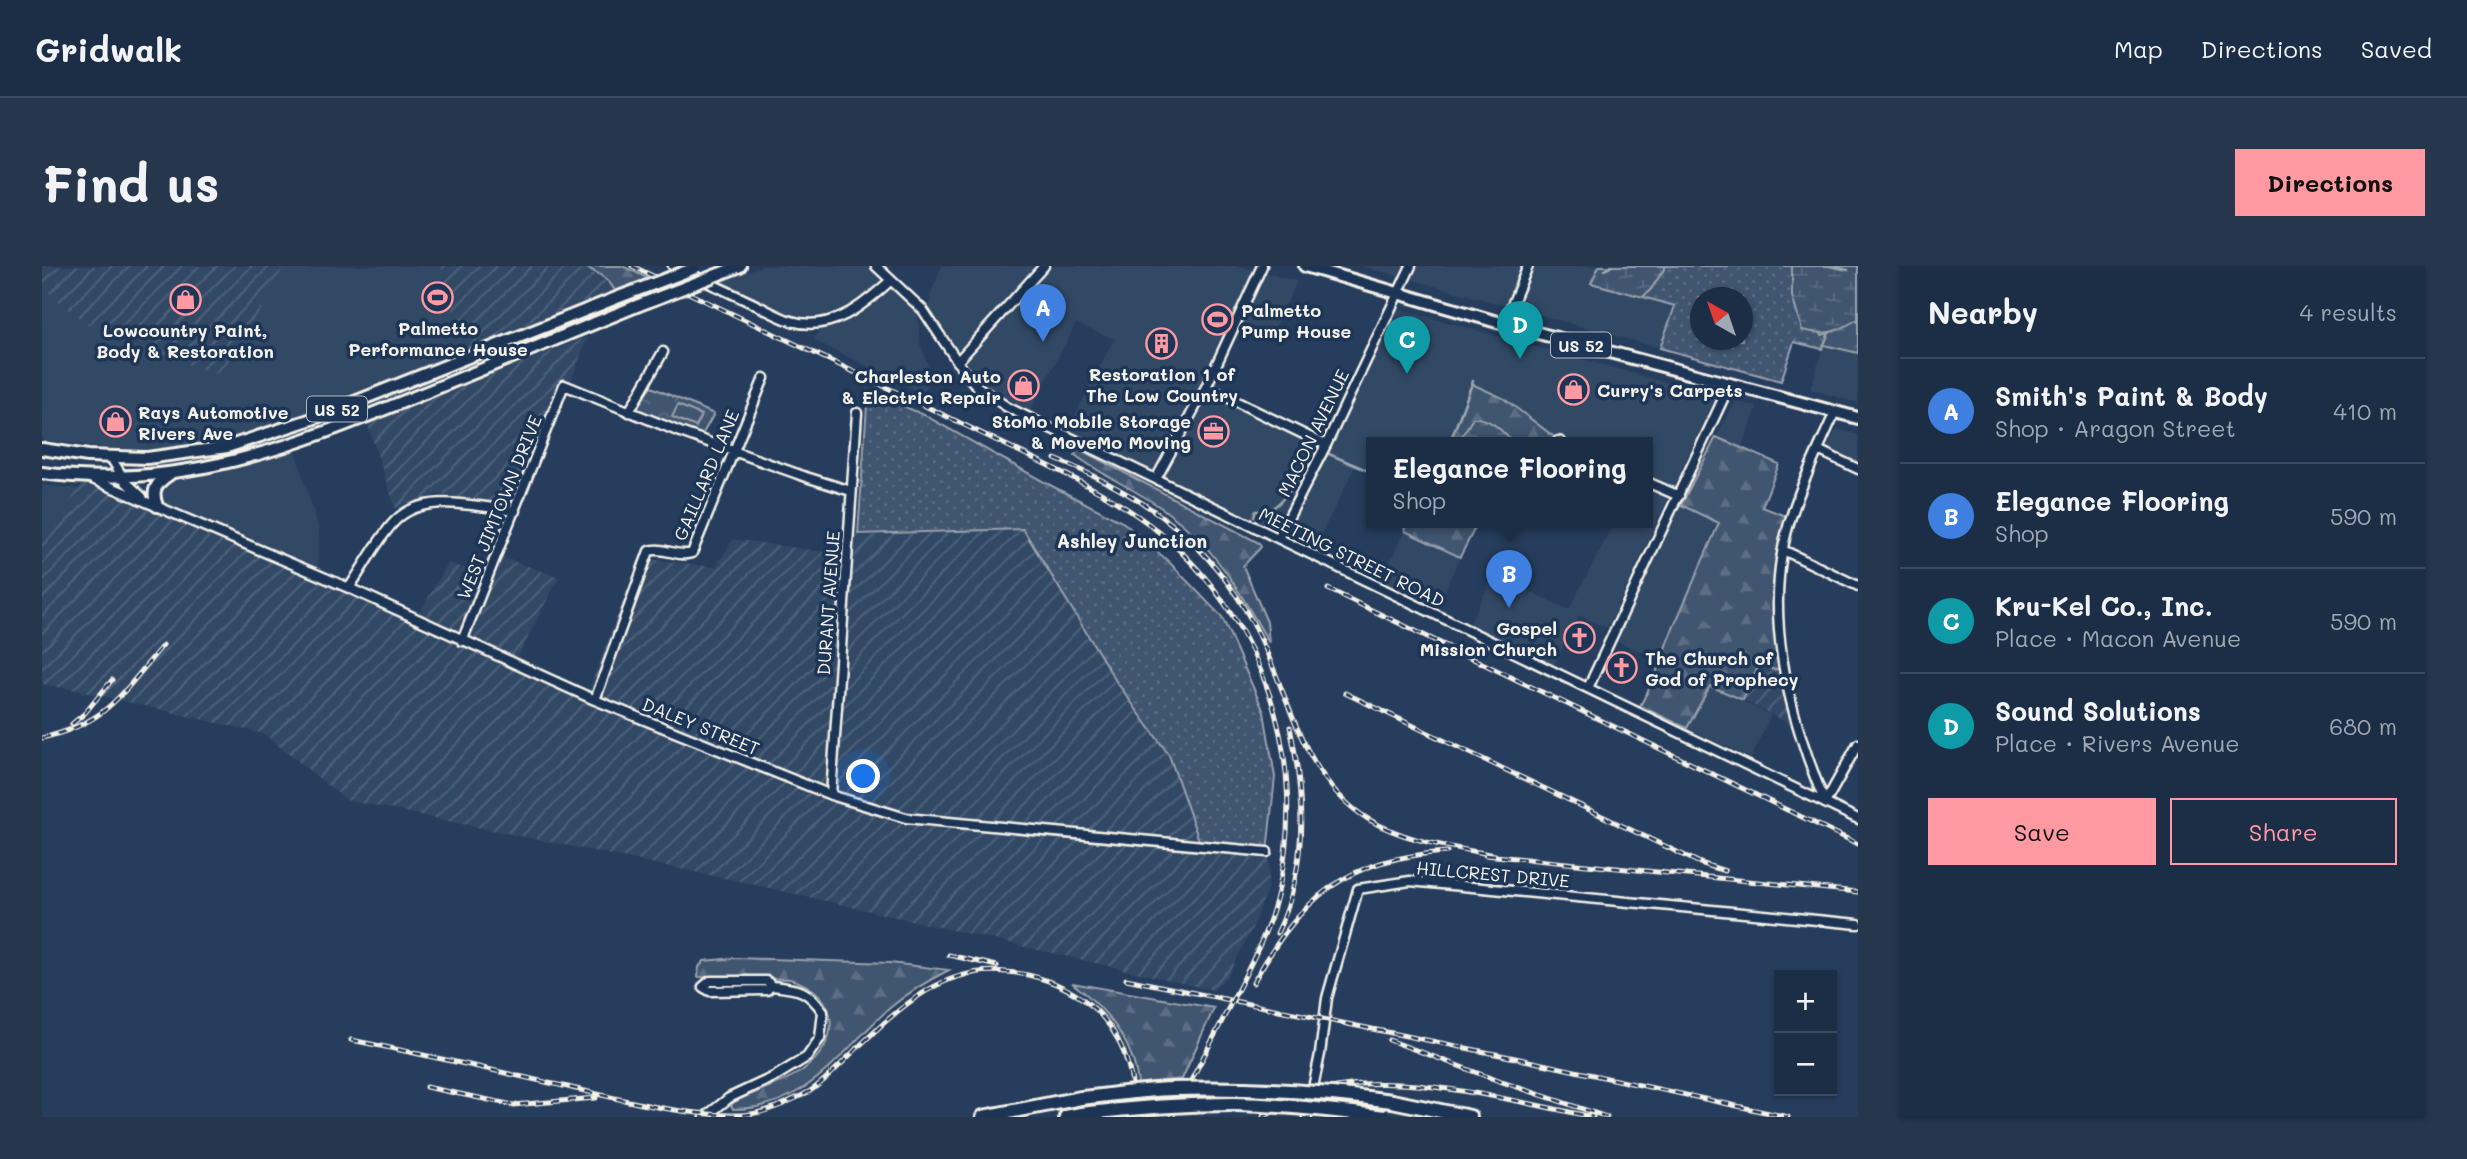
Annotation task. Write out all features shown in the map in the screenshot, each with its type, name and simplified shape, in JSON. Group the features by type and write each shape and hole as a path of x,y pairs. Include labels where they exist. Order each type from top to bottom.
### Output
{"highway":[{"path":"984,1117 1082,1098 1170,1089 1253,1089 1341,1094 1471,1117"},
{"path":"1066,1117 1146,1107 1235,1104 1297,1107 1384,1117"}],"main road":[{"name":"US 52","path":"42,473 124,478 204,469 263,455 339,428 740,266"},
{"name":"US 52","path":"1305,266 1504,324 1858,418"},
{"name":"US 52","path":"42,449 111,458 173,456 211,451 252,441 697,267"},
{"path":"156,506 156,485 171,473"}],"street":[{"path":"673,266 781,317 805,324 823,323 847,315 891,280"},
{"name":"MEETING STREET ROAD","path":"876,266 923,310 957,362 978,387 1007,407 1858,819"},
{"path":"957,362 1044,266"},
{"path":"1156,479 1206,387 1262,266"},
{"name":"MACON AVENUE","path":"1278,538 1326,446 1411,266"},
{"path":"1504,324 1528,266"},
{"path":"663,352 629,412 851,491"},
{"name":"GAILLARD LANE","path":"595,700 649,551 657,549 685,556 691,554 764,378"},
{"path":"1588,688 1730,384"},
{"name":"WEST JIMTOWN DRIVE","path":"462,640 564,385 629,412"},
{"path":"1206,387 1326,446"},
{"path":"1825,803 1792,706 1780,654 1778,599 1783,550 1792,511 1835,412"},
{"name":"DURANT AVENUE","path":"831,795 857,413"},
{"path":"1818,450 1858,469"},
{"name":"DALEY STREET","path":"111,458 133,489 156,506"},
{"name":"DALEY STREET","path":"87,477 349,588 595,700 831,795 906,818 1267,852"},
{"path":"1653,485 1679,496"},
{"path":"349,588 395,521 410,509 436,503 515,511"},
{"path":"1783,550 1858,586"},
{"path":"1825,803 1858,744"},
{"name":"HILLCREST DRIVE","path":"1307,1117 1320,1054 1327,998 1358,889 1410,881 1858,923"},
{"path":"705,1117 729,1098 774,1077 807,1057 820,1038 823,1012 812,996 794,988 771,986 766,990 710,991 703,986 710,981 767,981 771,986"}],"shaded area":[{"path":"42,266 284,266 225,378 156,352 112,329 100,317 91,328 42,287"},
{"path":"284,266 314,269 324,266 441,266 464,351 255,434 189,447 128,450 42,440 42,287 91,328 100,317 225,378"},
{"path":"441,266 583,266 600,274 613,286 611,292 464,351"},
{"path":"762,266 876,266 917,304 920,344 932,376 923,394 814,340 823,324 805,324 713,285"},
{"path":"942,266 1239,266 1297,281 1271,336 1237,321 1207,387 1326,445 1391,307 1716,396 1607,628 1579,615 1554,665 1470,623 1494,574 1569,610 1611,528 1653,528 1653,437 1553,437 1472,384 1452,437 1366,437 1366,470 1356,465 1313,551 1156,479 1158,474 1068,429 1114,339 1076,323 1030,411 991,388 974,374 930,309 930,296"},
{"path":"1362,266 1599,266 1597,270 1645,296 1675,306 1660,348"},
{"path":"588,337 524,503 486,503 439,494 395,508 367,423"},
{"path":"1824,345 1858,353 1858,403 1810,389"},
{"path":"1736,401 1757,407 1742,448 1716,437"},
{"path":"1837,429 1858,435 1858,464 1826,449"},
{"path":"295,451 319,530 317,574 164,509 160,491 165,483 247,466"},
{"path":"87,477 416,619 448,563 478,573 490,553 559,577 518,657 589,690 639,558 716,567 733,539 847,555 848,536 1023,529 1116,681 1169,755 1201,845 1267,852 1268,887 1252,929 1228,975 1213,990 743,882 346,800 264,734 42,684 42,542"},
{"path":"42,485 79,489 42,542"},
{"path":"1681,505 1717,521 1661,660 1616,641"},
{"path":"1405,531 1460,557 1436,609 1379,582"},
{"path":"1760,663 1783,667 1799,729 1743,700"},
{"path":"1710,686 1771,715 1751,758 1687,728"}],"green space":[{"path":"583,266 622,266 648,278 615,291 606,279"},
{"path":"1599,266 1666,266 1643,297 1591,283"},
{"path":"1666,266 1792,266 1792,294 1822,335 1829,333 1822,349 1794,342 1781,381 1660,348 1675,306 1643,297"},
{"path":"1792,266 1858,266 1858,319 1831,332 1802,330 1792,296"},
{"path":"1858,319 1858,353 1824,345 1829,333"},
{"path":"1472,384 1503,398 1554,437 1452,437"},
{"path":"649,386 714,414 702,435 636,411"},
{"path":"868,391 924,415 1124,523 1168,561 1222,617 1264,712 1275,777 1267,852 1201,846 1169,755 1116,681 1023,529 858,534"},
{"path":"678,405 701,415 696,427 672,417"},
{"path":"1473,418 1479,418 1494,425 1508,437 1461,437"},
{"path":"1716,437 1779,464 1762,507 1791,518 1778,599 1783,667 1774,670 1760,663 1743,700 1710,686 1687,728 1640,706 1654,679 1719,523 1681,505"},
{"path":"1077,448 1259,543 1261,547 1243,566 1267,622 1269,643 1237,588 1200,540 1156,504 1075,455"},
{"path":"1404,528 1475,528 1460,557 1405,531"},
{"path":"735,958 890,963 949,970 891,1007 839,1059 803,1088 783,1099 760,1106 733,1109 731,1105 735,1101 800,1072 814,1061 824,1048 831,1021 828,1008 820,996 807,986 790,979 698,977 699,967 704,961"},
{"path":"1072,983 1214,1008 1182,1079 1138,1084 1131,1054 1116,1027 1096,1003"}],"waterway":[{"path":"1605,270 1612,266"},
{"path":"1830,266 1848,270"},
{"path":"1452,437 1473,381"},
{"path":"1254,516 1256,511 1268,510 1282,500 1315,447 1317,448"},
{"path":"1329,454 1366,470"}],"railway":[{"path":"632,266 1037,460 1100,493 1131,511 1160,533 1196,568 1227,607 1252,650 1270,696 1282,744 1287,793 1286,843 1278,892 1264,934 1246,975 1172,1117"},
{"path":"1055,459 1117,488 1145,505 1171,523 1216,568 1254,625 1311,757 1326,780 1345,801 1368,819 1398,833 1430,843 1495,855"},
{"path":"1328,589 1858,844"},
{"path":"42,738 64,732 98,715 124,692 163,645"},
{"path":"72,724 85,713 112,680"},
{"path":"1345,693 1700,863 1725,871"},
{"path":"1277,933 1294,884 1301,832 1299,779 1290,727"},
{"path":"1253,983 1289,927 1309,905 1330,888 1354,873 1381,863 1447,852"},
{"path":"1485,855 1858,892"},
{"path":"949,955 997,966"},
{"path":"351,1040 651,1106 695,1113 746,1115 786,1103 810,1091 900,1009 938,984 959,976 1006,972 1037,977 1057,984 1084,1000 1108,1023 1117,1037 1129,1068 1134,1117"},
{"path":"1126,979 1788,1117"},
{"path":"1389,1040 1607,1117"},
{"path":"1263,1117 1312,1093 1343,1086 1378,1084 1452,1089 1593,1117"},
{"path":"426,1087 513,1105 596,1098"}],"place":[{"name":"Palmetto Performance House","path":"438,298"},
{"name":"Lowcountry Paint, Body & Restoration","path":"185,299"},
{"name":"Palmetto Pump House","path":"1218,320"},
{"name":"Smith's Paint & Body","path":"1043,342"},
{"name":"Restoration 1 of The Low Country","path":"1162,343"},
{"name":"Sound Solutions","path":"1520,359"},
{"name":"Kru-Kel Co., Inc.","path":"1407,374"},
{"name":"Charleston Auto & Electric Repair","path":"1024,386"},
{"name":"Curry's Carpets","path":"1574,390"},
{"name":"Rays Automotive Rivers Ave","path":"115,422"},
{"name":"StoMo Mobile Storage & MoveMo Moving","path":"1214,431"},
{"name":"Elegance Flooring","path":"1509,608"},
{"name":"Gospel Mission Church","path":"1580,638"},
{"name":"The Church of God of Prophecy","path":"1622,668"}],"district":[{"name":"Ashley Junction","path":"1132,540"}]}
